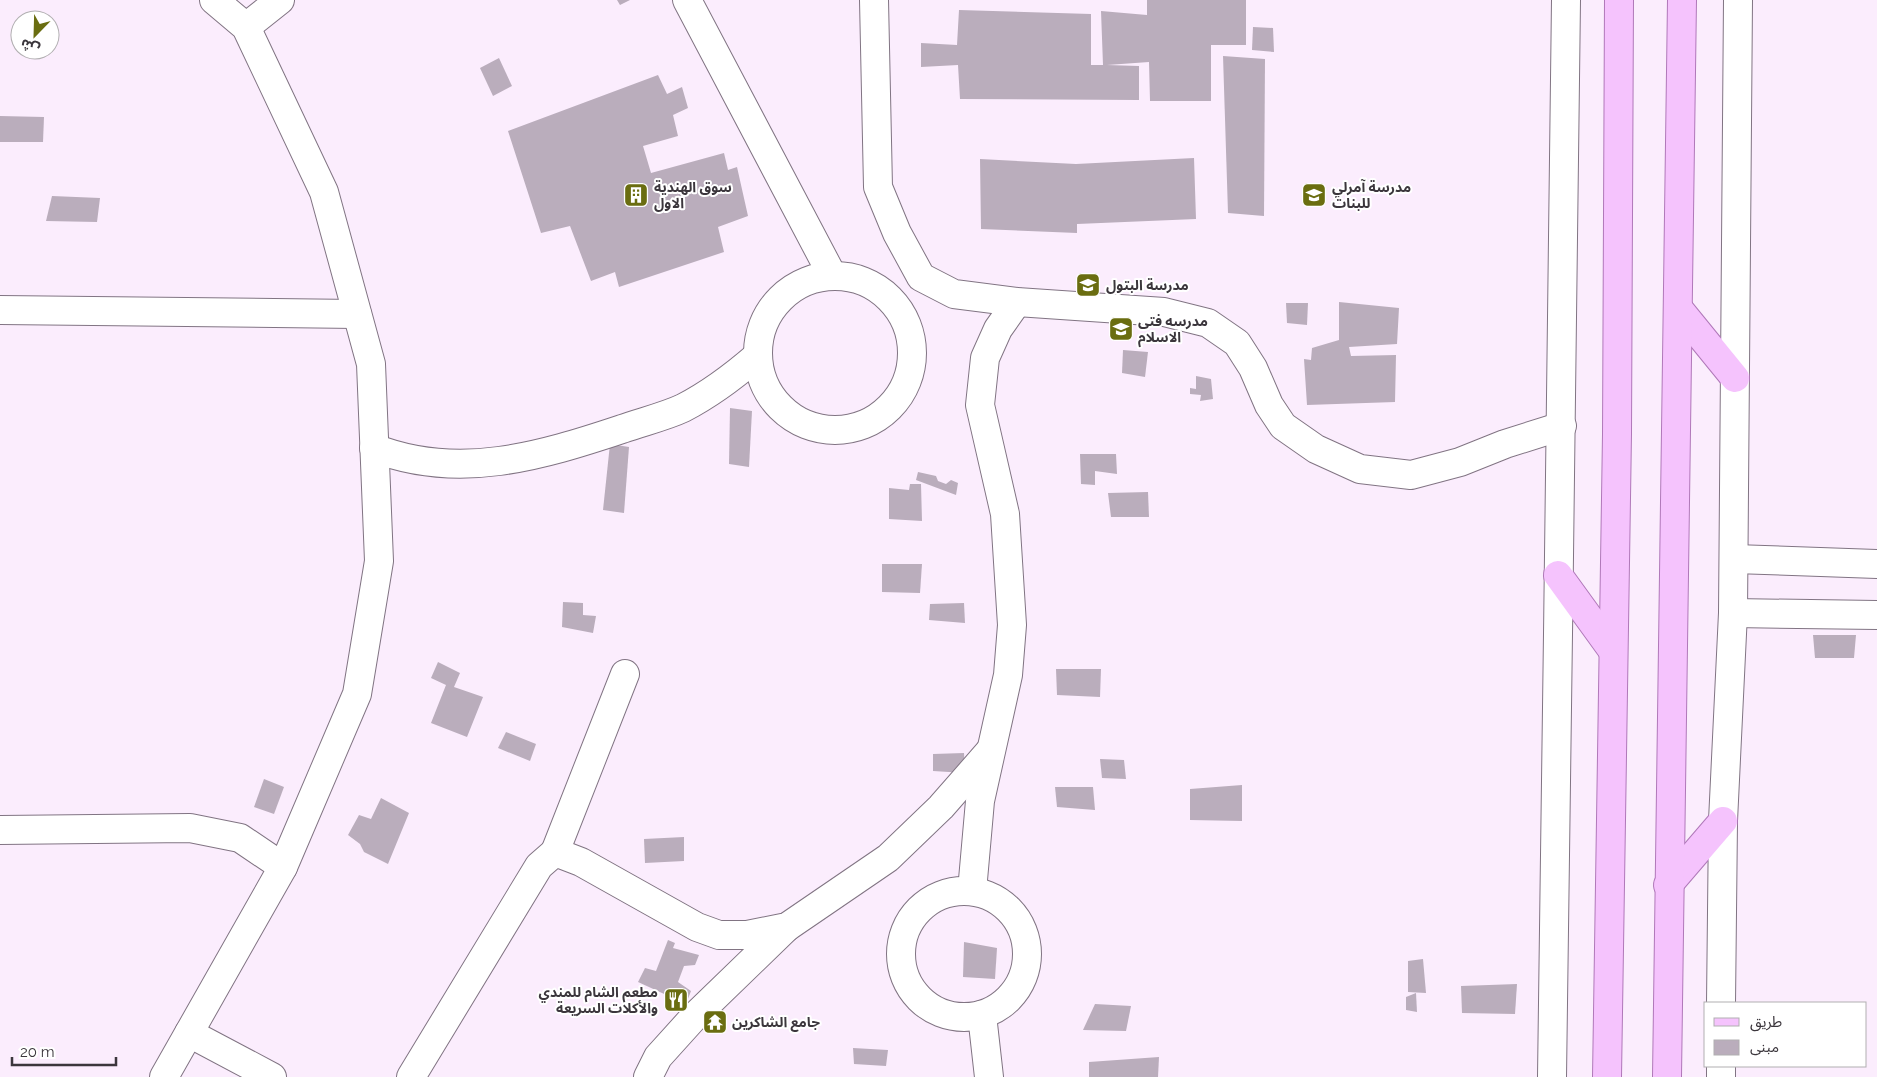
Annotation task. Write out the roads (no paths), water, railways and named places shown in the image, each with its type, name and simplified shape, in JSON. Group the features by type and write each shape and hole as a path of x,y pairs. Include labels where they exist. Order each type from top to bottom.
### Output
{"main road":[{"path":"1607,1077 1612,651 1617,434 1619,0"},
{"path":"1667,1077 1668,885 1682,0"},
{"path":"1678,308 1735,378"},
{"path":"1558,575 1612,651"},
{"path":"1668,885 1723,821"}],"street":[{"path":"164,1077 283,867 356,694 379,561 371,364 324,192 246,28 214,0"},
{"path":"246,28 280,0"},
{"path":"687,0 832,275"},
{"path":"874,0 878,187 897,233 921,277 954,294 1017,302 1164,312 1208,323 1237,342 1253,368 1269,405 1283,426 1316,449 1360,469 1411,474 1460,462 1505,444 1562,426"},
{"path":"1552,1077 1558,575 1562,426 1566,0"},
{"path":"1721,1002 1723,821 1734,559 1738,0"},
{"path":"832,275 863,279 889,296 896,306 907,320 914,350 909,380 893,406 868,424 839,431 808,426 782,410 764,385 757,356 761,326 778,300 802,282 832,275"},
{"path":"896,306 921,277"},
{"path":"972,891 980,801 1008,675 1012,625 1005,514 980,405 985,358 998,329 1017,302"},
{"path":"0,310 357,314"},
{"path":"374,448 397,457 432,463 477,464 524,459 681,409 723,384 757,356"},
{"path":"1734,559 1877,564"},
{"path":"1733,613 1877,615"},
{"path":"411,1077 539,866 555,852 625,674"},
{"path":"648,1077 658,1057 695,1016 787,927 888,858 940,807 990,751"},
{"path":"0,830 190,828 240,838 283,867"},
{"path":"555,852 581,862 697,927 719,935 747,935 787,927"},
{"path":"972,891 996,898 1015,915 1026,937 1028,961 1020,985 1004,1004 982,1015 957,1017 933,1009 914,993 903,971 901,946 909,923 925,904 947,893 972,891"},
{"path":"982,1015 989,1077"},
{"path":"188,1033 272,1077"}],"place":[{"name":"سوق الهندية الاول","path":"636,195"},
{"name":"مدرسة آمرلي للبنات","path":"1314,195"},
{"name":"مدرسة البتول","path":"1088,285"},
{"name":"مدرسه فتى الاسلام","path":"1121,329"},
{"name":"مطعم الشام للمندي والأكلات السريعة","path":"676,1000"},
{"name":"جامع الشاكرين","path":"715,1022"}]}
